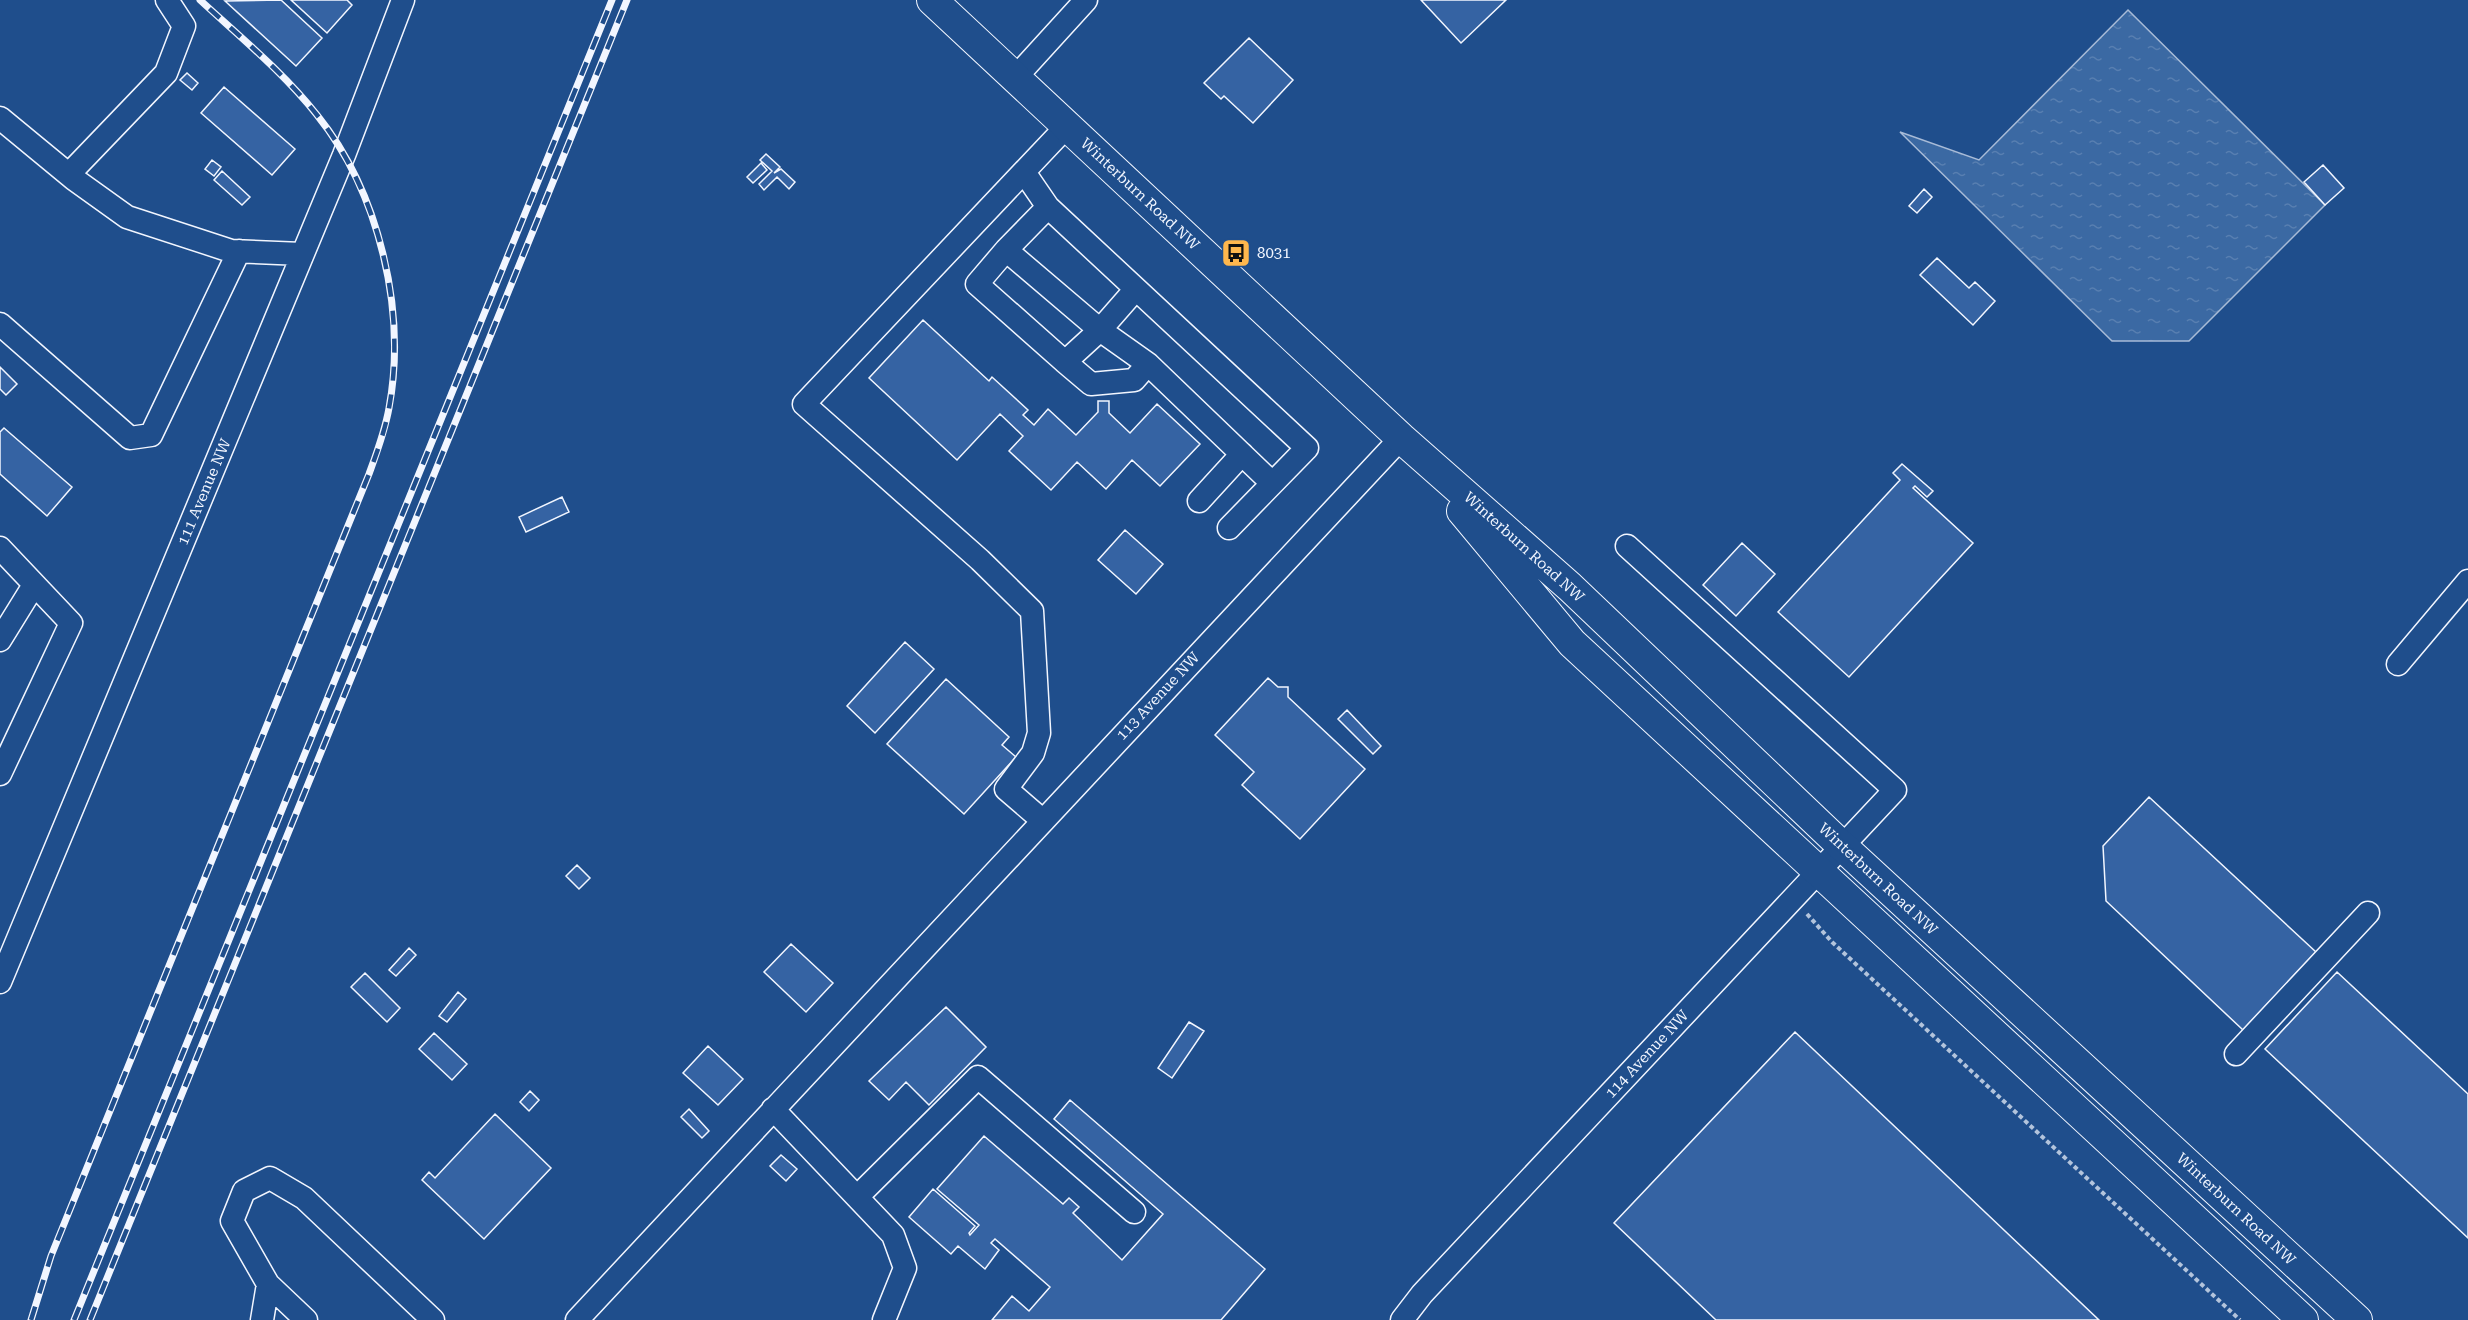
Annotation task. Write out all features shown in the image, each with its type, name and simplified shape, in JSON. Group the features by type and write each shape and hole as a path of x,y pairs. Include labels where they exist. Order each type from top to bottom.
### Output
{"main road":[{"name":"Winterburn Road NW","path":"932,0 1401,438 1570,587 1843,847 2357,1320"},
{"name":"Winterburn Road NW","path":"1401,438 1572,643 2303,1320"}],"street":[{"path":"69,174 166,73 184,27 167,0"},
{"name":"111 Avenue NW","path":"0,982 302,254 403,0"},
{"path":"1015,78 1086,0"},
{"path":"0,119 127,217 239,251 302,254"},
{"path":"1042,820 1006,789 1033,753 1040,733 1032,611 980,560 804,404 1067,126"},
{"path":"1024,172 1048,207 1307,448 1228,528"},
{"path":"1048,207 977,284 1091,384 1134,380 1148,364"},
{"path":"1006,250 1100,330 1148,364 1272,483"},
{"path":"0,324 130,438 151,435 239,251"},
{"path":"1065,362 1100,330 1136,290"},
{"name":"113 Avenue NW","path":"577,1320 1401,438"},
{"path":"1198,501 1242,454"},
{"name":"114 Avenue NW","path":"1402,1320 1430,1286 1895,790 1627,546"},
{"path":"0,548 71,623 0,774"},
{"path":"2398,664 2468,581"},
{"path":"0,640 34,585"},
{"path":"2236,1054 2368,913"},
{"path":"857,1197 978,1077 1134,1212"},
{"path":"773,1109 893,1235 905,1268 884,1320"},
{"path":"306,1320 268,1284 232,1221 244,1191 270,1178 304,1197 433,1320"},
{"path":"262,1320 268,1284"}],"path":[{"path":"1792,900 1841,950 2240,1320"}],"water":[{"path":"2128,10 2325,205 2189,341 2112,341 1900,132 1979,160"}],"building":[{"path":"281,0 322,38 296,66 225,1"},
{"path":"291,0 347,0 352,5 327,33"},
{"path":"1421,0 1506,0 1461,43"},
{"path":"1249,38 1293,80 1253,123 1224,96 1221,99 1204,83"},
{"path":"187,73 198,83 192,90 180,80"},
{"path":"224,87 295,149 272,175 201,113"},
{"path":"766,154 780,167 774,173 781,169 795,182 789,189 777,177 764,190 759,184 772,171 760,160"},
{"path":"212,160 221,167 214,176 205,169"},
{"path":"761,163 767,170 753,183 747,177"},
{"path":"2323,165 2344,188 2325,205 2304,182"},
{"path":"222,171 250,197 242,205 214,180"},
{"path":"1924,189 1932,197 1917,213 1909,206"},
{"path":"1937,258 1969,288 1975,282 1995,301 1973,325 1920,275"},
{"path":"923,320 989,381 992,377 1028,410 1023,415 1034,425 1048,409 1076,435 1098,412 1098,401 1109,401 1109,413 1130,433 1157,404 1200,444 1160,486 1132,460 1106,489 1077,462 1051,490 1009,451 1023,436 1000,414 957,460 869,378"},
{"path":"0,367 17,384 6,395 0,389"},
{"path":"4,428 72,487 47,516 0,474 0,432"},
{"path":"1902,464 1933,491 1927,497 1915,486 1913,488 1973,543 1849,677 1778,612 1900,480 1893,473"},
{"path":"562,497 569,512 526,532 519,517"},
{"path":"1125,530 1163,564 1136,594 1098,560"},
{"path":"1742,543 1775,574 1736,616 1703,585"},
{"path":"905,642 934,669 875,733 847,706"},
{"path":"1268,678 1278,687 1288,687 1288,697 1365,769 1300,839 1242,785 1254,772 1215,735"},
{"path":"946,679 1009,737 1002,745 1016,757 964,814 887,744"},
{"path":"1347,710 1381,746 1373,754 1338,719"},
{"path":"2149,797 2316,952 2243,1030 2106,901 2103,846"},
{"path":"577,865 590,878 579,889 566,876"},
{"path":"791,944 833,983 806,1012 764,972"},
{"path":"409,948 416,955 396,976 389,970"},
{"path":"2337,972 2468,1094 2468,1238 2265,1049"},
{"path":"365,973 400,1008 387,1022 351,987"},
{"path":"458,992 466,999 447,1022 439,1016"},
{"path":"946,1007 986,1047 929,1105 906,1082 889,1100 869,1081"},
{"path":"1189,1022 1204,1031 1172,1078 1158,1068"},
{"path":"1795,1032 2099,1320 1716,1320 1614,1223"},
{"path":"434,1033 467,1064 452,1080 419,1049"},
{"path":"708,1046 743,1079 718,1105 683,1073"},
{"path":"530,1091 539,1100 529,1111 520,1102"},
{"path":"1070,1100 1265,1269 1221,1320 992,1320 1012,1296 1029,1311 1050,1287 995,1239 991,1243 999,1250 985,1269 958,1246 951,1254 909,1217 933,1189 975,1226 969,1233 970,1235 979,1225 937,1189 984,1136 1063,1204 1069,1198 1079,1207 1073,1213 1122,1260 1163,1214 1054,1119"},
{"path":"689,1109 709,1131 702,1138 681,1117"},
{"path":"495,1114 551,1168 484,1239 422,1180 429,1172 435,1178"},
{"path":"781,1155 797,1169 786,1181 770,1166"}],"railway":[{"path":"31,1320 51,1256 369,474 383,433 394,371 394,332 383,254 372,216 357,180 339,146 304,99 261,55 200,0"},
{"path":"74,1320 612,0"},
{"path":"90,1320 627,0"}],"place":[{"name":"8031","path":"1236,253"}]}
